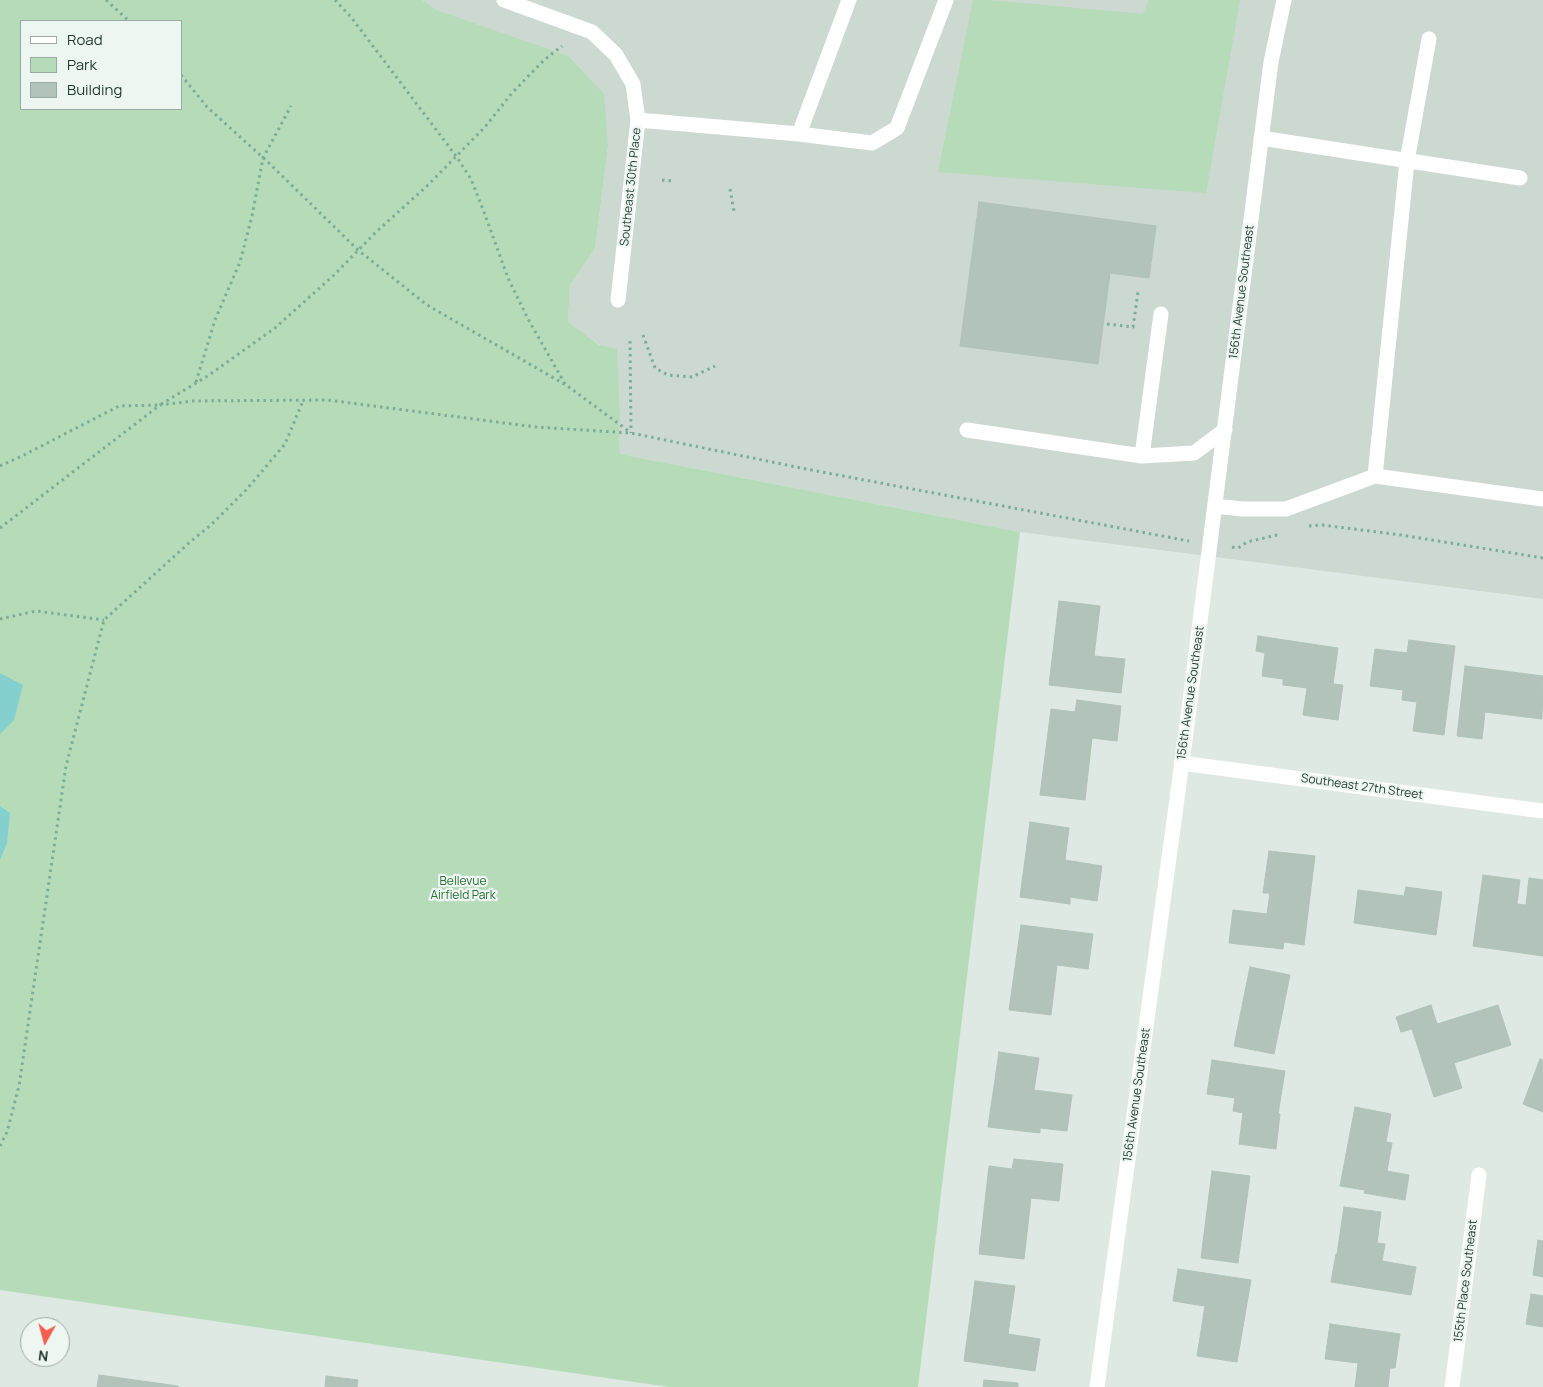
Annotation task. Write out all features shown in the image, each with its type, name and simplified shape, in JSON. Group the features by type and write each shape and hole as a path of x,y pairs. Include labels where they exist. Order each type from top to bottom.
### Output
{"street":[{"name":"Southeast 30th Place","path":"504,0 592,32 616,55 633,84 638,120 618,300"},
{"path":"799,134 849,0"},
{"path":"638,120 799,134 872,143 897,128 946,0"},
{"name":"156th Avenue Southeast","path":"1097,1387 1182,763 1271,62 1284,0"},
{"path":"1375,476 1407,161 1429,39"},
{"path":"1261,138 1520,178"},
{"path":"1142,456 1161,314"},
{"path":"967,430 1142,456 1194,453 1225,430"},
{"path":"1215,506 1242,509 1286,509 1375,476 1543,499"},
{"name":"Southeast 27th Street","path":"1182,763 1543,811"},
{"name":"155th Place Southeast","path":"1452,1387 1479,1175"}],"path":[{"path":"106,0 128,20"},
{"path":"334,0 351,17 456,156 471,179 508,278 528,319 566,385"},
{"path":"0,528 160,405 275,328 334,275 376,232 427,186 485,127 512,92 543,61 562,46"},
{"path":"182,76 207,106 358,250 426,305 566,385 631,433"},
{"path":"196,382 215,320 240,262 252,216 263,158 291,106"},
{"path":"662,180 675,181"},
{"path":"730,189 734,210"},
{"path":"1107,324 1133,327 1138,292"},
{"path":"643,335 655,368 668,375 692,377 715,366"},
{"path":"630,341 631,433"},
{"path":"0,466 119,406 160,405 193,401 327,400 536,427 631,433 815,471 1189,541"},
{"path":"0,1146 7,1132 19,1086 66,766 104,620 212,524 247,489 285,444 303,401"},
{"path":"1305,527 1332,526 1543,558"},
{"path":"1234,547 1238,548 1247,542 1286,532"},
{"path":"0,620 36,612 104,620"}],"shaded area":[{"path":"422,0 1543,0 1543,599 1020,532 620,454 617,357 568,323 570,285 595,248 608,147"}],"green space":[{"name":"Bellevue Airfield Park","path":"0,0 422,0 436,10 568,56 604,94 608,147 595,248 570,285 568,322 599,345 617,349 620,454 1020,532 918,1387 669,1387 0,1290"},
{"path":"973,0 1143,14 1149,0 1240,0 1206,193 938,172"}],"water":[{"path":"0,673 23,685 14,720 0,734"},
{"path":"0,806 10,813 7,843 0,860"}],"building":[{"path":"979,202 1156,226 1149,278 1110,273 1098,364 960,346"},
{"path":"1059,601 1100,606 1094,656 1125,659 1121,693 1049,685"},
{"path":"1258,636 1338,648 1333,684 1343,685 1338,720 1303,715 1307,688 1283,685 1283,679 1262,676 1265,653 1256,651"},
{"path":"1409,640 1455,646 1444,735 1413,731 1417,702 1402,700 1403,690 1370,686 1375,649 1407,653"},
{"path":"1465,666 1543,676 1542,719 1485,712 1482,739 1457,736"},
{"path":"1077,700 1121,706 1117,741 1092,738 1085,800 1040,795 1051,709 1075,712"},
{"path":"1030,822 1069,828 1065,860 1102,866 1097,901 1070,897 1070,904 1020,897"},
{"path":"1269,851 1315,856 1304,945 1284,942 1283,949 1229,943 1233,910 1267,914 1270,893 1263,893"},
{"path":"1483,875 1520,880 1517,904 1526,905 1529,878 1543,880 1543,956 1473,946"},
{"path":"1406,887 1442,892 1436,935 1354,923 1358,890 1404,896"},
{"path":"1021,925 1093,934 1088,969 1057,965 1051,1015 1009,1010"},
{"path":"1250,967 1290,975 1274,1054 1234,1046"},
{"path":"1431,1005 1437,1024 1498,1005 1511,1045 1454,1063 1462,1088 1434,1097 1412,1029 1401,1032 1396,1017"},
{"path":"999,1052 1039,1058 1034,1090 1072,1095 1067,1131 1040,1128 1040,1133 988,1127"},
{"path":"1540,1059 1543,1060 1543,1112 1523,1104"},
{"path":"1212,1060 1285,1071 1278,1114 1280,1114 1276,1149 1239,1144 1243,1113 1233,1111 1235,1098 1207,1094"},
{"path":"1355,1107 1391,1114 1386,1142 1392,1143 1387,1171 1381,1170 1409,1175 1405,1200 1364,1193 1365,1190 1340,1186"},
{"path":"1014,1159 1063,1164 1059,1201 1031,1198 1024,1259 979,1254 989,1166 1012,1169"},
{"path":"1212,1171 1250,1176 1238,1263 1201,1258"},
{"path":"1344,1207 1381,1212 1377,1243 1385,1244 1382,1261 1416,1267 1411,1295 1331,1282"},
{"path":"1538,1240 1543,1241 1543,1277 1533,1275"},
{"path":"1178,1269 1251,1280 1237,1362 1197,1356 1205,1306 1173,1301"},
{"path":"975,1281 1015,1286 1008,1334 1040,1339 1035,1371 964,1361"},
{"path":"1531,1294 1543,1296 1543,1327 1526,1324"},
{"path":"1330,1324 1400,1334 1395,1368 1390,1368 1388,1387 1355,1387 1358,1363 1325,1359"},
{"path":"99,1375 178,1386 178,1387 97,1387"},
{"path":"326,1376 358,1380 357,1387 325,1387"},
{"path":"984,1380 1018,1383 1018,1387 983,1387"}]}
